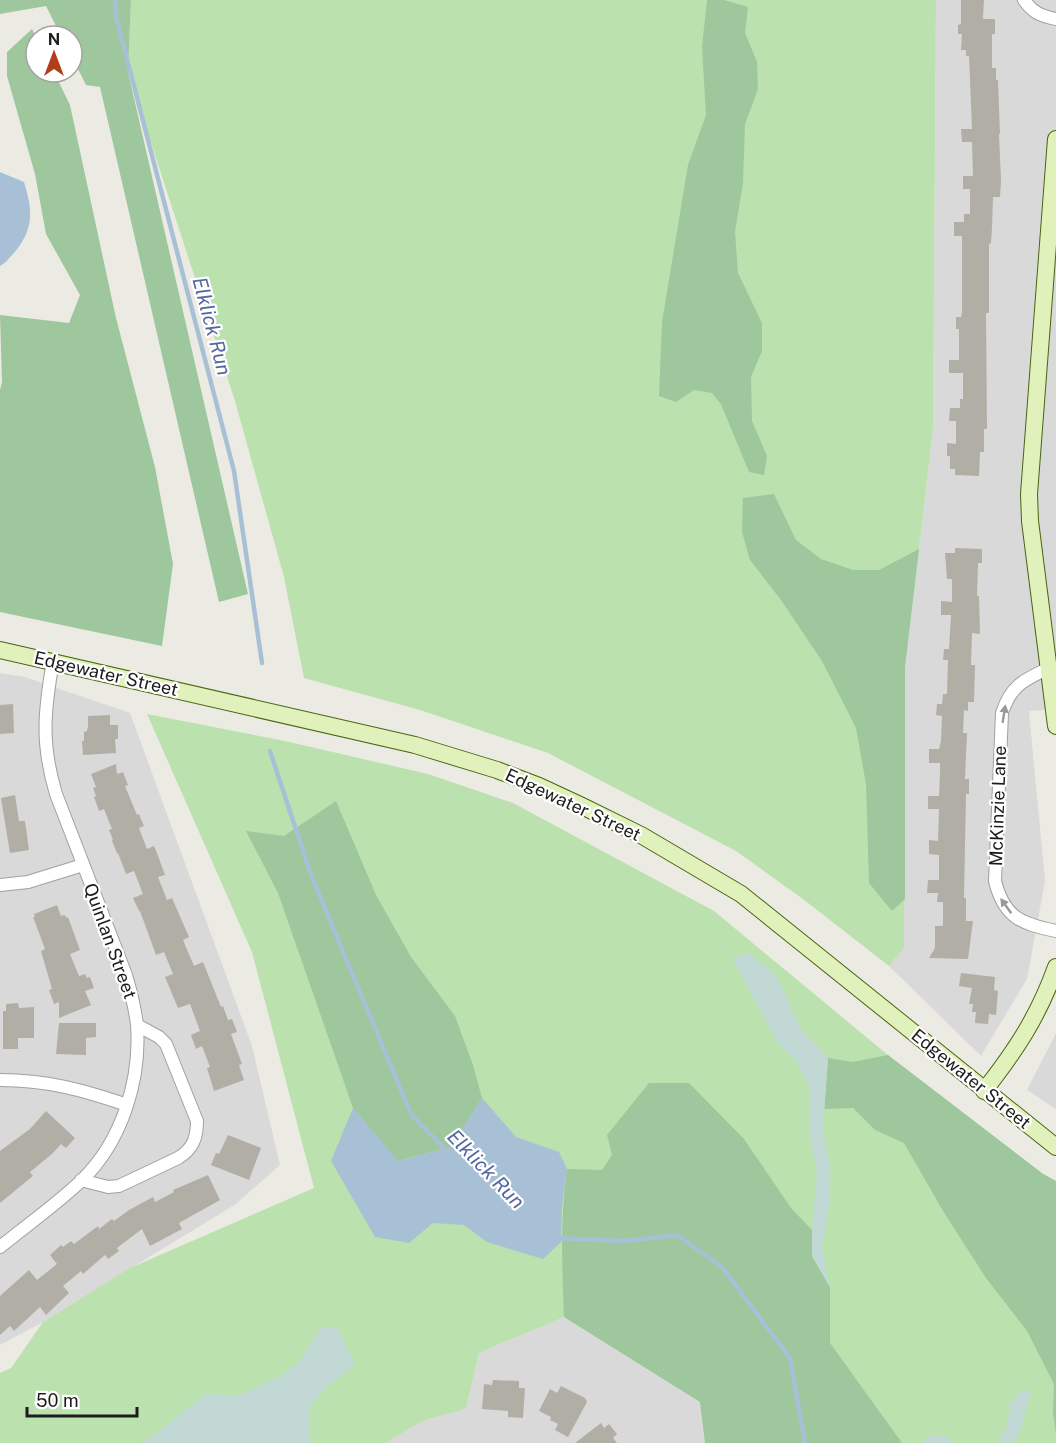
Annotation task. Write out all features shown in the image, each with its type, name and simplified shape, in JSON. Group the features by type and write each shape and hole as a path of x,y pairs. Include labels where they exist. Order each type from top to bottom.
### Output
{"street":[{"path":"1024,0 1041,16 1056,19"},
{"path":"1056,139 1029,494 1030,521 1056,726"},
{"name":"Edgewater Street","path":"0,650 434,751 518,778 570,800 641,835 741,894 822,957 1056,1148"},
{"name":"Quinlan Street","path":"0,1247 81,1180 102,1155 127,1105 134,1078 137,1051 137,1025 126,975 56,794 47,761 44,730 53,661"},
{"name":"McKinzie Lane","path":"1049,668 1025,679 1014,688 1006,700 1002,713 995,882 999,896 1015,917 1026,924 1056,931"},
{"path":"0,885 28,882 83,865"},
{"path":"984,1091 1029,1029 1045,998 1056,967"},
{"path":"81,1180 108,1187 119,1186 178,1158 194,1144 197,1121 170,1052 159,1036 137,1025"},
{"path":"0,1080 58,1084 85,1090 127,1105"}],"shaded area":[{"path":"936,0 1056,0 1056,709 1029,711 1045,881 1027,979 981,1056 889,966 904,948 905,667 933,429"},
{"path":"0,673 25,677 130,713 252,1046 280,1165 236,1204 43,1322 0,1345"},
{"path":"748,953 776,974 800,1028 828,1058 823,1131 830,1169 829,1206 822,1247 830,1287 812,1256 817,1175 809,1130 809,1087 796,1060 778,1044 732,958"},
{"path":"1056,1033 1056,1109 1027,1090"},
{"path":"564,1317 700,1402 705,1443 385,1443 425,1420 466,1409 479,1353"},
{"path":"321,1327 337,1327 355,1364 326,1388 310,1406 309,1443 143,1443 206,1394 237,1396 275,1379 299,1362"},
{"path":"1022,1389 1032,1392 1019,1434 1015,1441 997,1443 1007,1426 1010,1405"},
{"path":"931,1436 946,1436 953,1443 921,1443"}],"green space":[{"path":"0,0 131,0 128,72 248,594 219,602 100,87 86,85 84,81 84,24 55,24 46,6 0,14"},
{"path":"131,0 936,0 933,429 905,667 904,948 889,966 803,899 736,851 548,753 420,710 304,678 284,577 235,401 128,72"},
{"path":"707,0 724,0 748,7 745,33 757,62 758,89 745,124 743,183 735,232 738,273 762,323 762,351 751,377 752,421 767,456 764,475 749,472 721,404 712,393 694,390 676,402 659,396 662,322 688,165 706,115 702,47"},
{"path":"24,36 24,84 60,84 70,105 116,318 155,467 173,564 162,646 0,612 0,390 2,382 0,315 69,323 80,295 46,234 35,174 7,76 7,52"},
{"path":"774,494 796,540 821,559 853,570 879,570 919,549 905,667 905,899 892,911 869,883 866,784 856,728 822,661 781,600 750,560 742,532 743,498"},
{"path":"147,714 285,741 428,774 513,803 714,911 888,1055 1043,1174 1056,1181 1056,1443 705,1443 700,1402 564,1317 479,1353 466,1409 425,1420 385,1443 0,1443 0,1373 11,1368 43,1322 130,1268 314,1188 252,952"},
{"path":"336,801 376,895 411,957 455,1016 482,1098 451,1147 397,1161 353,1108 278,893 246,831 284,836"},
{"path":"888,1055 1043,1174 1056,1181 1056,1434 1053,1413 1054,1384 1027,1331 986,1278 943,1211 904,1143 875,1130 853,1108 824,1109 828,1058 853,1062"},
{"path":"649,1083 689,1083 744,1139 791,1208 812,1230 812,1256 830,1287 830,1343 902,1443 705,1443 700,1402 564,1317 562,1224 567,1169 602,1170 612,1155 607,1135"}],"water":[{"path":"0,172 24,182 30,219 21,244 0,266"},
{"path":"482,1098 516,1137 559,1152 567,1169 562,1206 561,1242 543,1259 487,1242 464,1225 433,1223 409,1243 375,1237 331,1161 353,1108 398,1161 451,1147"}],"building":[{"path":"961,0 984,0 983,19 995,19 995,34 992,34 992,68 996,68 996,80 998,80 1001,181 1000,197 993,197 991,243 989,244 989,313 986,313 987,429 984,429 984,452 980,452 979,476 955,475 955,469 950,469 950,456 947,456 947,443 956,444 956,421 949,421 950,408 960,408 960,399 963,399 963,373 949,373 949,360 959,360 959,329 956,329 956,317 961,317 962,312 962,236 954,236 954,222 964,222 964,214 970,214 970,189 963,189 963,176 973,176 972,142 962,142 961,129 972,129 969,56 966,56 966,50 961,50 962,34 958,34 958,25 961,24"},
{"path":"955,548 982,549 982,563 978,563 977,596 979,596 980,634 972,633 971,665 975,665 974,702 968,702 968,711 964,710 963,733 967,733 965,779 969,779 969,794 966,794 964,898 966,898 966,921 973,921 968,959 929,958 935,948 935,926 943,926 943,902 937,902 938,893 927,893 928,880 939,880 939,855 929,854 929,840 938,841 939,809 928,809 928,796 939,796 940,763 929,763 929,749 939,749 941,741 942,716 936,715 937,704 942,704 943,694 947,694 948,660 943,660 944,649 949,649 951,615 941,615 941,601 952,602 952,579 947,579 945,553 955,553"},
{"path":"13,704 14,733 0,734 0,705"},
{"path":"110,715 110,725 118,725 118,739 115,739 116,753 83,755 82,741 84,741 84,732 87,731 88,716"},
{"path":"116,764 117,774 123,772 128,785 125,786 144,826 139,828 147,849 154,846 157,853 165,875 158,877 167,900 172,898 189,937 183,940 194,966 203,962 221,1007 223,1006 228,1020 232,1019 237,1032 231,1034 242,1064 239,1065 244,1080 214,1091 207,1068 210,1067 202,1046 196,1049 191,1035 200,1031 190,1004 178,1008 165,977 173,974 164,952 156,955 133,898 143,894 134,871 126,874 112,841 109,830 112,829 104,809 99,811 94,797 96,796 93,788 96,787 91,774"},
{"path":"15,795 19,821 25,821 29,850 10,853 1,798"},
{"path":"57,905 61,916 68,917 80,950 70,954 79,976 85,974 87,978 90,977 94,988 85,991 91,1005 59,1018 59,1002 54,1004 49,990 52,989 41,951 45,949 33,917 35,917 34,914"},
{"path":"961,973 995,977 994,990 998,991 996,1015 989,1014 988,1024 975,1023 976,1012 972,1012 973,1004 969,1004 972,988 959,986"},
{"path":"18,1003 19,1008 34,1007 34,1038 18,1038 18,1049 3,1049 3,1011 6,1011 6,1004"},
{"path":"59,1023 96,1023 96,1037 86,1038 86,1055 56,1054"},
{"path":"46,1111 75,1138 66,1148 61,1144 30,1172 33,1176 0,1203 0,1151 30,1129"},
{"path":"228,1135 261,1148 249,1180 211,1165"},
{"path":"208,1175 220,1200 179,1223 182,1229 150,1246 142,1229 117,1248 119,1251 108,1259 105,1255 83,1274 81,1271 63,1286 69,1293 46,1315 40,1307 14,1331 10,1326 0,1335 0,1296 29,1270 37,1280 57,1264 50,1255 61,1245 63,1247 71,1241 74,1244 98,1226 99,1229 112,1219 114,1221 153,1197 155,1202 174,1192 173,1190"},
{"path":"493,1380 519,1381 519,1388 525,1388 523,1418 508,1417 508,1411 482,1409 484,1384 492,1385"},
{"path":"561,1386 585,1398 587,1402 568,1437 555,1430 558,1424 550,1420 551,1417 539,1411 550,1389 557,1393"},
{"path":"601,1423 604,1428 609,1424 617,1434 613,1438 617,1443 575,1443"}],"waterway":[{"name":"Elklick Run","path":"115,0 116,17 234,471 262,663"},
{"name":"Elklick Run","path":"270,751 311,875 411,1114 447,1151"},
{"name":"Elklick Run","path":"555,1238 624,1241 677,1235 722,1267 790,1358 805,1443"}]}
